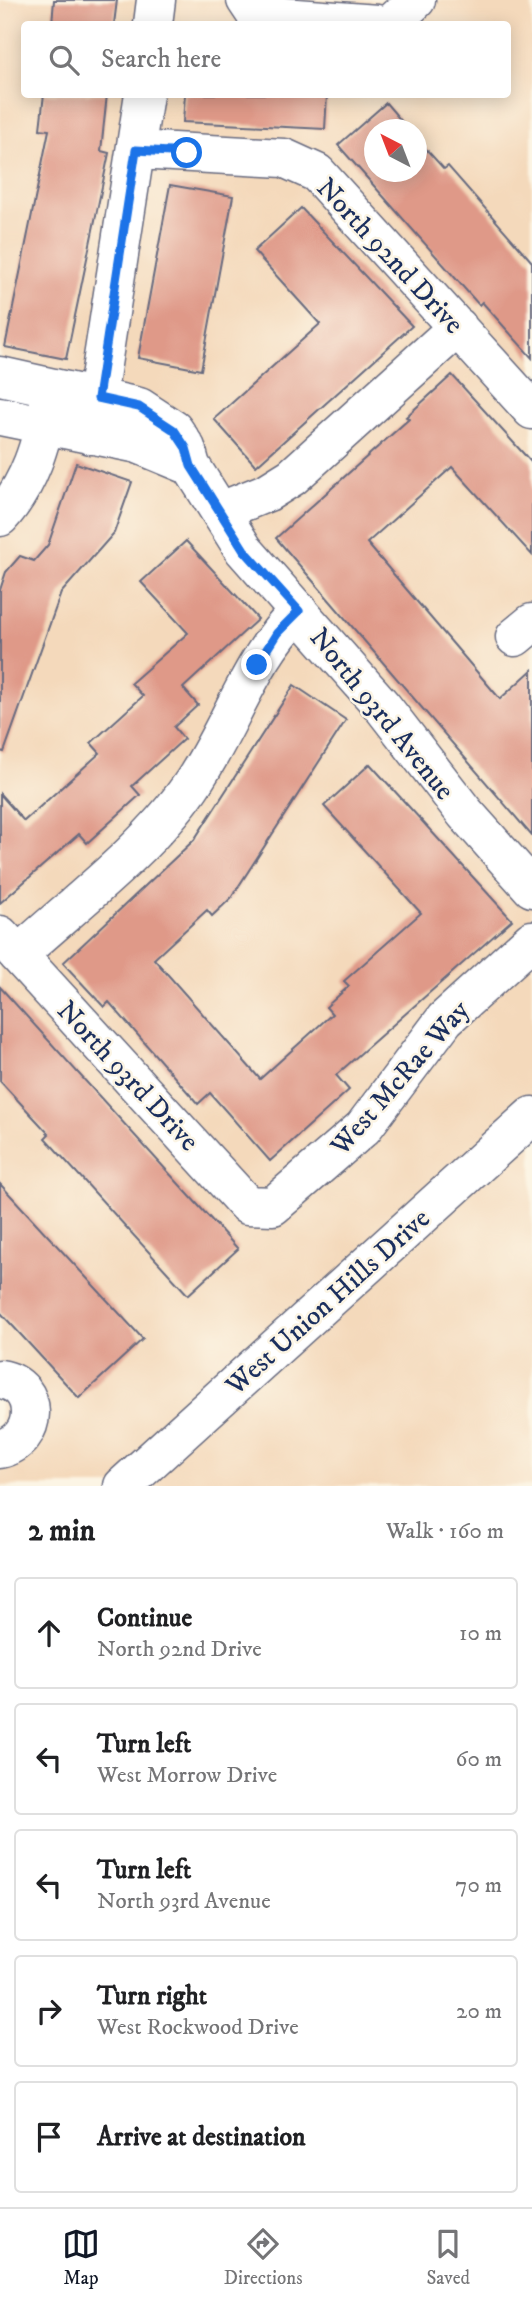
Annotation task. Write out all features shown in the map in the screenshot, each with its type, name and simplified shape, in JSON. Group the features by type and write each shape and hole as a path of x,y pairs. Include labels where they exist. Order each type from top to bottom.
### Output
{"street":[{"path":"153,21 156,0"},
{"path":"246,0 256,15 337,21"},
{"path":"393,21 416,0"},
{"path":"94,416 143,98"},
{"name":"North 92nd Drive","path":"136,150 284,158 317,173 532,410"},
{"path":"221,511 268,492 292,477 458,327"},
{"name":"North 93rd Avenue","path":"0,376 53,388 94,416"},
{"path":"0,517 15,500 29,475 45,425 53,388"},
{"name":"North 93rd Avenue","path":"0,416 45,425 139,407 174,430 186,448 191,466 244,550 382,706 464,813 532,888"},
{"path":"9,945 158,826 191,786 277,633 299,611"},
{"name":"West McRae Way","path":"262,1208 273,1206 291,1193 363,1128 444,1019 532,940"},
{"name":"North 93rd Drive","path":"9,945 247,1205 262,1208"},
{"name":"West Union Hills Drive","path":"123,1486 532,1116"},
{"path":"0,1379 15,1384 23,1391 31,1412 25,1433 18,1441 0,1449"}],"building":[{"path":"54,0 117,0 114,21 52,21"},
{"path":"44,98 107,98 101,151 109,153 66,359 5,347 49,130 40,129"},
{"path":"185,98 327,98 325,129 183,122"},
{"path":"386,103 400,119 368,119"},
{"path":"364,122 364,175 338,145"},
{"path":"427,150 444,169 448,166 532,262 532,358 482,302 479,305 371,182 427,182"},
{"path":"170,185 233,196 201,370 138,358"},
{"path":"301,208 412,326 256,466 214,419 320,324 254,251"},
{"path":"452,375 532,463 532,555 452,467 367,543 500,699 532,670 532,836 276,538 409,419 406,417"},
{"path":"76,463 132,482 114,533 61,593 4,752 0,751 0,590 6,572 20,556 34,561 48,545"},
{"path":"186,541 258,619 183,688 198,705 174,727 184,739 132,786 140,795 87,843 79,834 0,903 0,794 24,821 100,753 91,743 143,696 131,683 188,633 141,582"},
{"path":"294,685 346,720 231,898 212,916 207,910 154,959 260,1079 332,1014 326,1007 349,986 344,981 421,913 324,806 370,764 512,920 336,1075 349,1090 270,1161 210,1093 198,1104 109,1002 104,1007 63,963 194,840"},
{"path":"0,987 238,1249 188,1295 45,1138 49,1134 0,1081"},
{"path":"0,1184 143,1339 79,1398 0,1312"}],"route":[{"path":"187,153 136,150 98,398 139,407 174,430 186,448 191,466 244,550 299,611 277,633 257,665"}]}
